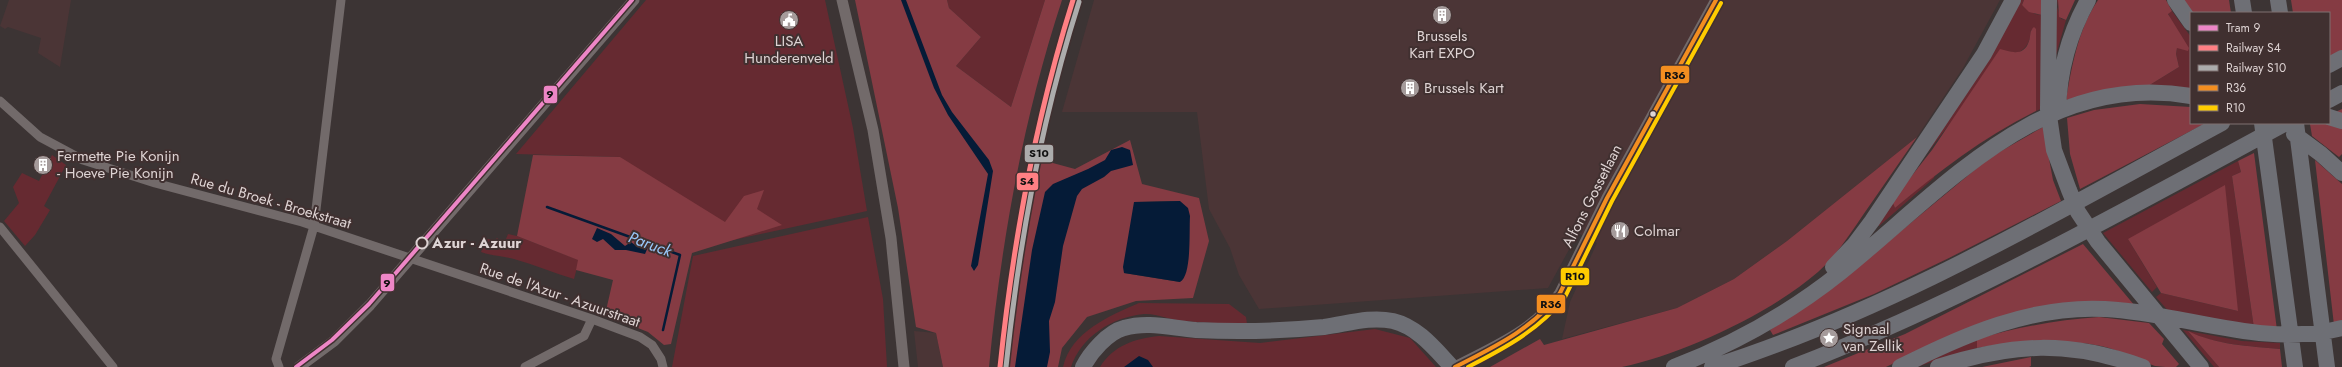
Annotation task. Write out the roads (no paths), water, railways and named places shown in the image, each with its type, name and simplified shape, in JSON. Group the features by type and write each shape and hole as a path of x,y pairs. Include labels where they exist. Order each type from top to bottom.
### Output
{"highway":[{"path":"1803,300 1807,288 1845,254 1872,221 1984,54 2014,0"},
{"path":"2048,0 2048,109 2054,150 2078,212 2098,242 2201,367"},
{"path":"2064,173 2057,122 2062,69 2073,32 2088,0"},
{"path":"2175,0 2190,22"},
{"path":"2242,0 2244,12"},
{"path":"2278,0 2280,12"},
{"path":"2330,65 2342,58"},
{"path":"1674,367 1700,357 1754,330 1803,300 1841,272 1978,156 2029,124 2085,102 2112,96 2170,92 2190,96"},
{"path":"2330,99 2342,93"},
{"path":"2330,117 2342,121"},
{"path":"1712,367 1820,328 1905,290 1987,250 2220,124"},
{"path":"2262,124 2294,363"},
{"path":"2276,124 2306,142 2342,174"},
{"path":"1793,367 1895,326 2016,266 2284,124"},
{"path":"2296,124 2326,361"},
{"path":"1900,367 1943,345 2005,322 2044,313 2075,309 2105,309 2131,312 2244,332 2273,335 2313,334 2342,328"},
{"path":"1083,367 1088,356 1099,344 1122,328 1146,324 1195,330 1253,331 1324,327 1351,321 1379,320 1394,321 1413,330 1430,342 1453,367"},
{"path":"1938,367 1969,357 2006,350 2053,347 2112,356 2143,367"}],"street":[{"path":"279,367 276,359 314,226 341,0"},
{"path":"299,367 334,341 355,321 411,259 634,0"},
{"path":"842,0 876,145 891,238 904,367"},
{"name":"Alfons Gossetlaan","path":"1453,367 1518,333 1543,316 1551,307 1560,293 1607,198 1716,0"},
{"name":"Rue du Broek - Broekstraat","path":"1,105 40,137 83,160 133,176 314,226 411,259"},
{"path":"0,227 113,367"},
{"name":"Rue de l'Azur - Azuurstraat","path":"411,259 592,319 640,337 652,346 661,359 663,367"},
{"path":"525,367 584,336 592,319"}],"water":[{"path":"901,0 906,0 942,95 952,112 989,160 993,171 978,265 974,271 971,266 988,174 948,115 934,88"},
{"path":"1122,147 1130,150 1133,165 1111,171 1104,177 1082,189 1077,196 1063,246 1055,302 1049,321 1050,352 1047,367 1015,367 1032,250 1045,192 1053,184 1105,160 1111,150"},
{"path":"1180,201 1188,208 1190,216 1188,262 1184,278 1180,282 1124,273 1123,267 1134,202"},
{"path":"597,228 611,234 625,246 631,242 635,245 642,241 648,247 645,254 626,250 615,250 603,239 597,242 592,239"},
{"path":"1139,356 1148,360 1153,367 1124,367"}],"waterway":[{"name":"Paruck","path":"547,207 680,255 663,330"}],"tram line":[{"name":"9","path":"296,367 332,340 369,304 632,0"}],"rail line":[{"name":"S4","path":"1000,367 1005,320 1027,182 1047,90 1073,0"},
{"name":"S10","path":"1006,367 1011,320 1033,182 1053,92 1079,2"}],"place":[{"name":"Brussels Kart EXPO","path":"1442,15"},
{"name":"LISA Hunderenveld","path":"789,20"},
{"name":"Brussels Kart","path":"1410,88"},
{"name":"Fermette Pie Konijn - Hoeve Pie Konijn","path":"43,165"},
{"name":"Colmar","path":"1620,231"},
{"name":"Azur - Azuur","path":"422,243"},
{"name":"Signaal van Zellik","path":"1829,338"}]}
